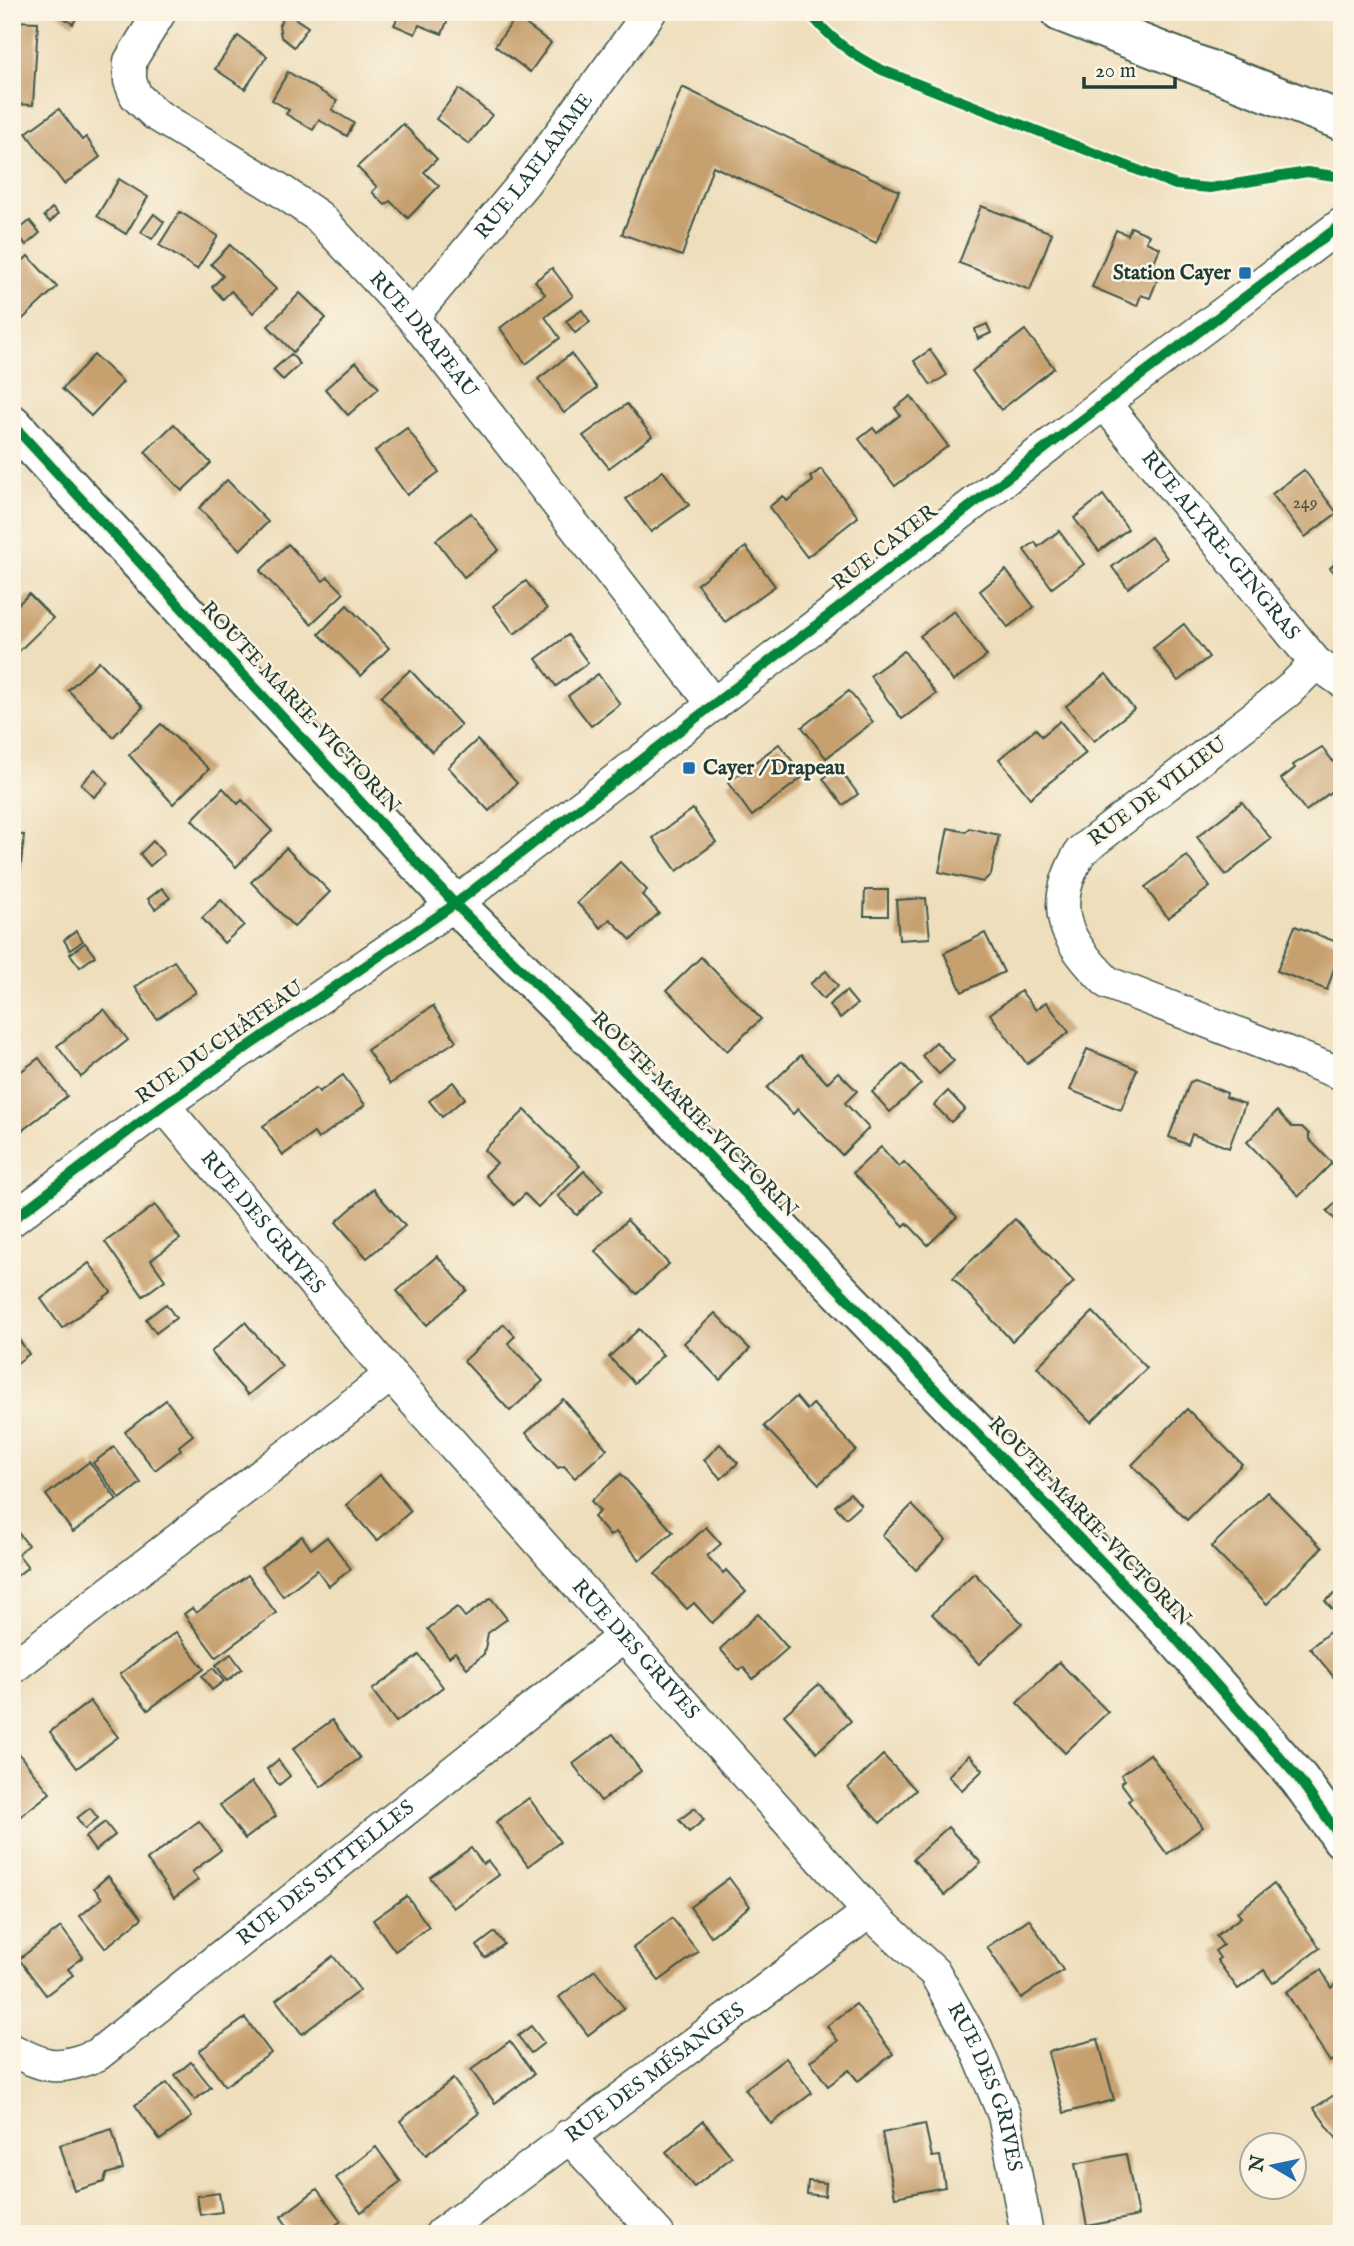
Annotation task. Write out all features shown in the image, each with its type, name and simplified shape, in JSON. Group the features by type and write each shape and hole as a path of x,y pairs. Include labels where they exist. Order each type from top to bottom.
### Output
{"main road":[{"path":"1060,12 1341,118"},
{"name":"ROUTE MARIE-VICTORIN","path":"12,424 454,904 687,1133 1170,1632 1299,1779 1342,1839"}],"street":[{"name":"RUE DRAPEAU","path":"160,12 130,61 130,81 136,96 155,114 277,188 319,217 412,317 714,705"},
{"name":"RUE LAFLAMME","path":"412,317 524,183 650,12"},
{"name":"RUE CAYER","path":"454,904 1104,403 1342,224"},
{"name":"RUE ALYRE-GINGRAS","path":"1104,403 1316,663 1342,681"},
{"name":"RUE DE VILIEU","path":"1316,663 1288,691 1081,851 1066,876 1062,900 1066,927 1081,956 1108,983 1325,1065 1342,1074"},
{"name":"RUE DU CHÂTEAU","path":"12,1220 163,1105 454,904"},
{"name":"RUE DES GRIVES","path":"163,1105 391,1375 869,1912 935,1973 974,2043 1004,2115 1027,2234"},
{"path":"12,1668 391,1375"},
{"name":"RUE DES SITTELLES","path":"12,2050 34,2062 64,2068 97,2055 624,1636"},
{"name":"RUE DES MÉSANGES","path":"441,2234 869,1912"},
{"path":"568,2137 658,2234"}],"building":[{"path":"55,12 80,12 73,24"},
{"path":"392,12 451,12 442,34 419,25 415,34 394,25 399,15"},
{"path":"287,13 308,27 294,47 281,37 279,25"},
{"path":"516,17 551,43 530,72 495,46"},
{"path":"12,21 38,22 33,105 12,104"},
{"path":"238,36 267,56 245,89 215,69"},
{"path":"288,72 337,101 332,110 354,123 347,136 319,120 313,130 286,114 289,110 272,100"},
{"path":"682,87 899,191 876,243 713,166 682,256 622,234"},
{"path":"459,89 492,115 469,144 436,119"},
{"path":"59,109 82,140 86,137 100,157 64,184 26,133"},
{"path":"403,124 437,159 424,172 439,186 408,218 390,201 385,205 372,192 377,187 357,167"},
{"path":"119,179 148,197 126,234 97,216"},
{"path":"981,206 1052,233 1030,290 959,263"},
{"path":"52,208 58,214 50,222 44,216"},
{"path":"180,212 218,236 197,269 159,245"},
{"path":"154,214 164,222 152,239 141,232"},
{"path":"30,221 40,233 26,245 16,232"},
{"path":"1131,227 1149,235 1146,242 1160,248 1153,264 1162,268 1150,298 1141,295 1137,306 1092,287 1116,230 1128,235"},
{"path":"230,245 276,289 253,313 231,291 223,299 212,287 223,276 211,264"},
{"path":"28,256 57,287 12,329 12,271"},
{"path":"552,268 573,296 545,317 560,338 526,364 500,328 545,294 535,281"},
{"path":"300,293 326,318 293,352 268,326"},
{"path":"582,310 590,322 575,333 566,321"},
{"path":"987,324 991,333 978,339 975,329"},
{"path":"1025,330 1054,368 1001,410 972,371"},
{"path":"930,350 947,375 931,385 914,361"},
{"path":"291,354 300,364 283,380 273,370"},
{"path":"571,354 597,388 564,413 538,379"},
{"path":"94,355 123,382 91,416 62,389"},
{"path":"356,362 379,388 348,415 325,389"},
{"path":"911,396 948,446 895,486 859,439 873,428 877,433 900,415 895,408"},
{"path":"627,404 652,436 609,468 583,436"},
{"path":"174,424 211,463 182,491 145,452"},
{"path":"407,428 439,472 407,495 375,451"},
{"path":"821,469 858,517 807,557 769,507 783,496 787,501 813,481 810,477"},
{"path":"1304,470 1337,513 1305,537 1272,494"},
{"path":"663,471 689,505 651,532 626,499"},
{"path":"227,480 268,522 240,550 199,508"},
{"path":"1103,495 1128,529 1099,551 1074,518"},
{"path":"471,513 499,550 464,577 436,540"},
{"path":"1059,531 1084,564 1052,588 1024,550 1035,542 1038,547"},
{"path":"1151,537 1167,558 1128,588 1112,567"},
{"path":"288,544 323,581 328,577 344,593 311,624 260,571"},
{"path":"746,547 775,586 725,622 697,584"},
{"path":"1342,557 1342,580 1330,568"},
{"path":"1006,570 1034,607 1008,627 980,591"},
{"path":"526,581 547,609 514,634 493,606"},
{"path":"29,594 53,618 12,658 12,610"},
{"path":"347,605 389,648 361,676 319,634"},
{"path":"954,611 987,656 953,681 920,636"},
{"path":"1184,624 1209,657 1178,681 1153,648"},
{"path":"568,635 588,663 556,686 536,659"},
{"path":"904,651 936,694 902,719 870,676"},
{"path":"99,661 143,707 113,737 68,690"},
{"path":"410,670 461,725 432,752 381,697"},
{"path":"598,674 620,704 591,726 568,696"},
{"path":"1106,674 1134,709 1094,741 1066,706"},
{"path":"849,691 873,722 826,758 802,727"},
{"path":"1060,721 1086,753 1030,798 999,759 1036,729 1042,736"},
{"path":"161,724 209,769 173,804 129,755"},
{"path":"477,740 517,783 489,811 448,767"},
{"path":"779,744 804,776 752,816 728,783"},
{"path":"1322,747 1342,773 1342,783 1306,811 1281,779 1295,768 1293,765"},
{"path":"838,767 858,794 843,805 823,779"},
{"path":"95,769 108,783 94,797 81,784"},
{"path":"223,788 238,804 242,800 272,831 236,867 192,820"},
{"path":"1242,802 1271,839 1226,875 1197,837"},
{"path":"693,809 716,842 677,871 653,838"},
{"path":"948,828 966,832 969,828 999,835 991,874 983,882 939,872"},
{"path":"12,834 24,835 16,911 12,910"},
{"path":"153,841 164,854 150,866 140,854"},
{"path":"286,848 330,892 294,927 251,882"},
{"path":"1187,856 1210,887 1168,918 1145,887"},
{"path":"620,862 647,890 642,895 659,913 631,940 610,919 601,928 577,903"},
{"path":"162,888 170,898 155,909 148,899"},
{"path":"865,890 888,890 888,916 864,916"},
{"path":"926,898 930,938 899,940 896,900"},
{"path":"221,900 244,925 224,943 202,918"},
{"path":"1295,926 1342,944 1327,990 1277,971"},
{"path":"76,931 83,941 70,950 64,940"},
{"path":"985,933 1004,972 962,992 944,953"},
{"path":"85,943 95,956 80,967 70,954"},
{"path":"701,957 761,1019 727,1051 667,990"},
{"path":"174,961 196,992 157,1019 135,987"},
{"path":"826,971 838,986 823,999 810,984"},
{"path":"846,991 857,1004 840,1018 829,1005"},
{"path":"1021,991 1036,1010 1046,1002 1069,1032 1027,1064 990,1014"},
{"path":"433,1006 456,1041 390,1084 367,1050"},
{"path":"104,1009 128,1040 81,1077 57,1046"},
{"path":"936,1042 954,1061 939,1074 922,1056"},
{"path":"1087,1049 1137,1069 1121,1110 1070,1090"},
{"path":"801,1055 827,1083 838,1072 857,1091 845,1103 869,1128 842,1155 798,1109 793,1114 767,1088"},
{"path":"39,1058 67,1096 20,1132 12,1121 12,1078"},
{"path":"903,1064 921,1084 890,1112 872,1092"},
{"path":"343,1075 365,1105 318,1139 314,1133 283,1155 263,1126 316,1088 319,1092"},
{"path":"1195,1080 1227,1093 1226,1097 1245,1104 1229,1148 1192,1134 1188,1145 1169,1137 1190,1082"},
{"path":"453,1082 465,1098 442,1117 429,1101"},
{"path":"948,1091 965,1109 951,1122 934,1105"},
{"path":"525,1110 580,1166 538,1207 525,1194 514,1205 485,1175 497,1163 484,1150"},
{"path":"1277,1111 1292,1127 1302,1127 1309,1134 1309,1139 1332,1163 1299,1196 1247,1142"},
{"path":"881,1147 899,1167 904,1162 957,1217 928,1245 907,1223 904,1226 853,1173"},
{"path":"584,1171 603,1190 577,1215 558,1196"},
{"path":"373,1189 405,1226 367,1258 336,1222"},
{"path":"1342,1197 1342,1234 1337,1229 1341,1226 1327,1211"},
{"path":"155,1205 180,1239 151,1260 165,1280 143,1296 105,1242"},
{"path":"1015,1219 1074,1282 1012,1341 953,1278"},
{"path":"627,1220 669,1264 637,1294 595,1251"},
{"path":"437,1256 467,1290 427,1325 397,1291"},
{"path":"89,1263 111,1292 62,1328 41,1299"},
{"path":"166,1304 176,1318 156,1333 146,1319"},
{"path":"1093,1312 1147,1368 1091,1422 1037,1367"},
{"path":"715,1313 750,1349 720,1380 684,1343"},
{"path":"245,1322 282,1366 248,1395 211,1352"},
{"path":"504,1324 515,1336 508,1343 543,1381 510,1411 464,1361"},
{"path":"639,1329 663,1355 634,1383 609,1357"},
{"path":"12,1330 29,1354 12,1367"},
{"path":"796,1397 807,1410 813,1404 856,1450 819,1484 764,1426"},
{"path":"563,1399 607,1449 575,1478 564,1466 558,1468 526,1433"},
{"path":"166,1400 193,1435 179,1446 181,1450 155,1470 125,1432"},
{"path":"1187,1409 1242,1464 1187,1520 1132,1465"},
{"path":"720,1444 738,1463 721,1479 704,1460"},
{"path":"114,1447 141,1483 120,1499 93,1463"},
{"path":"89,1462 117,1500 73,1532 46,1495"},
{"path":"621,1474 673,1532 640,1560 616,1532 610,1536 594,1517 600,1511 591,1501"},
{"path":"380,1475 411,1511 377,1541 346,1505"},
{"path":"1267,1492 1322,1548 1267,1604 1211,1547"},
{"path":"850,1493 861,1505 846,1518 835,1506"},
{"path":"912,1505 946,1540 916,1570 882,1535"},
{"path":"12,1525 28,1545 18,1554 28,1567 12,1580"},
{"path":"706,1527 721,1544 707,1556 723,1573 726,1570 746,1592 712,1623 694,1603 687,1609 655,1574"},
{"path":"302,1536 311,1549 327,1537 351,1569 329,1586 317,1570 283,1596 261,1567"},
{"path":"974,1573 1022,1623 979,1664 932,1614"},
{"path":"248,1575 276,1613 216,1657 184,1614 192,1608 196,1613"},
{"path":"1342,1589 1342,1611 1337,1615 1325,1601"},
{"path":"491,1598 507,1619 488,1633 484,1654 467,1668 455,1652 449,1657 428,1629 457,1607 465,1617"},
{"path":"758,1614 788,1648 753,1679 743,1667 739,1670 720,1649"},
{"path":"1342,1622 1342,1677 1337,1681 1310,1648"},
{"path":"176,1632 204,1669 148,1710 120,1674"},
{"path":"231,1654 242,1669 227,1681 216,1665"},
{"path":"419,1655 443,1687 396,1722 372,1690"},
{"path":"1059,1662 1108,1712 1065,1753 1017,1703"},
{"path":"213,1668 224,1681 212,1690 202,1676"},
{"path":"819,1684 851,1721 817,1752 784,1715"},
{"path":"90,1701 118,1737 77,1768 50,1732"},
{"path":"332,1720 360,1758 321,1787 293,1749"},
{"path":"613,1734 641,1771 601,1801 573,1764"},
{"path":"19,1754 50,1793 12,1823 12,1760"},
{"path":"1150,1754 1203,1827 1167,1854 1128,1801 1132,1798 1121,1783 1125,1780 1121,1775"},
{"path":"883,1755 916,1790 880,1823 848,1788"},
{"path":"969,1755 983,1770 962,1790 948,1776"},
{"path":"278,1760 290,1776 279,1785 267,1769"},
{"path":"252,1782 276,1816 245,1839 220,1805"},
{"path":"529,1798 560,1842 528,1866 496,1822"},
{"path":"90,1808 98,1818 85,1829 77,1818"},
{"path":"695,1808 704,1820 689,1832 679,1820"},
{"path":"199,1821 221,1850 192,1872 198,1880 174,1898 147,1860"},
{"path":"105,1822 115,1835 95,1851 85,1837"},
{"path":"948,1827 981,1863 945,1895 913,1859"},
{"path":"471,1848 483,1864 488,1861 499,1875 453,1908 430,1877"},
{"path":"108,1876 142,1918 105,1948 80,1916 102,1898 94,1888"},
{"path":"729,1878 750,1906 711,1936 690,1907"},
{"path":"1274,1884 1320,1948 1273,1983 1264,1970 1238,1989 1217,1960 1220,1958 1215,1951 1223,1945 1216,1936 1241,1917 1237,1912"},
{"path":"407,1896 429,1927 395,1951 373,1920"},
{"path":"672,1918 698,1952 659,1981 633,1948"},
{"path":"1029,1919 1063,1970 1021,1998 987,1947"},
{"path":"61,1927 83,1957 68,1969 73,1975 46,1995 19,1959"},
{"path":"495,1932 504,1944 485,1958 477,1946"},
{"path":"333,1956 360,1990 302,2034 276,2000"},
{"path":"595,1970 624,2008 588,2035 559,1997"},
{"path":"1321,1970 1332,1988 1336,1984 1342,1993 1342,2055 1330,2062 1286,1992"},
{"path":"856,2004 893,2054 858,2081 849,2070 828,2086 810,2061 838,2041 827,2026"},
{"path":"245,2018 271,2053 225,2086 199,2051"},
{"path":"531,2026 544,2043 531,2053 518,2036"},
{"path":"1098,2039 1114,2100 1064,2113 1048,2052"},
{"path":"510,2041 534,2074 495,2103 471,2070"},
{"path":"786,2058 812,2093 771,2124 745,2089"},
{"path":"191,2062 211,2087 195,2100 175,2075"},
{"path":"453,2079 479,2113 426,2155 400,2121"},
{"path":"167,2083 192,2117 160,2140 135,2105"},
{"path":"1342,2090 1342,2146 1314,2108"},
{"path":"703,2121 732,2157 694,2187 666,2152"},
{"path":"925,2124 932,2157 940,2156 945,2187 895,2197 882,2133"},
{"path":"112,2129 123,2169 106,2174 104,2182 74,2191 60,2145"},
{"path":"376,2147 401,2182 361,2212 336,2178"},
{"path":"1126,2154 1138,2216 1087,2226 1075,2164"},
{"path":"808,2181 826,2183 825,2196 807,2194"},
{"path":"317,2189 341,2221 324,2234 293,2234 281,2217"},
{"path":"219,2193 222,2212 200,2215 197,2196"},
{"path":"947,2224 949,2234 906,2233"}],"cycle path":[{"path":"809,12 842,46 882,70 1176,185 1210,188 1307,172 1342,177"},
{"path":"12,1220 163,1105 455,904 1104,403 1342,224"},
{"path":"12,424 455,904 687,1133 1170,1632 1299,1779 1342,1839"}],"place":[{"name":"Station Cayer","path":"1245,273"},
{"name":"Cayer / Drapeau","path":"689,768"}]}
